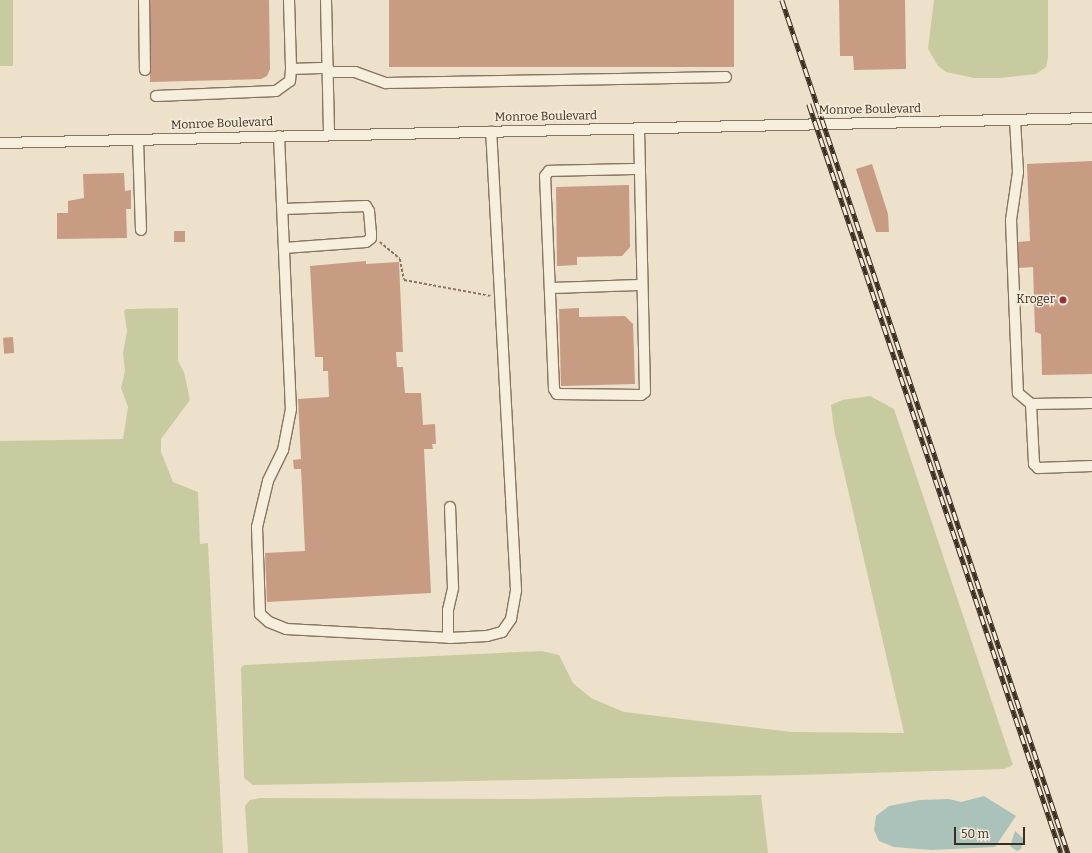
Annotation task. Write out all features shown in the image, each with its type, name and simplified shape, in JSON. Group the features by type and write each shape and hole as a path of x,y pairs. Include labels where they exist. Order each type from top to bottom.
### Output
{"street":[{"path":"144,0 145,70"},
{"path":"156,96 276,91 290,81 289,0"},
{"path":"326,0 329,134"},
{"path":"291,69 359,72 386,84 726,77"},
{"name":"Monroe Boulevard","path":"0,143 329,134 491,132 1092,118"},
{"path":"1015,120 1018,172 1011,220 1018,393 1031,404 1092,403"},
{"path":"640,128 641,285 645,392 641,395 557,394 554,389 545,176 549,171 640,169"},
{"path":"279,136 291,409 283,450 268,481 257,527 260,614 269,622 286,629 448,637 487,636 502,632 511,619 516,590 491,132"},
{"path":"138,140 141,230"},
{"path":"283,210 366,206 369,211 371,238 366,242 284,248"},
{"path":"550,288 641,285"},
{"path":"1031,404 1034,464 1038,468 1092,466"},
{"path":"448,637 448,610 453,588 450,507"}],"path":[{"path":"371,238 382,243 400,259 404,280 408,282 500,298"}],"green space":[{"path":"0,0 13,0 13,66 0,66"},
{"path":"934,0 1048,0 1048,57 1046,67 1036,74 999,78 974,78 946,72 938,66 928,49"},
{"path":"178,308 178,361 184,372 190,400 161,439 161,452 173,482 198,492 200,544 208,543 223,853 0,853 0,441 123,439 128,407 121,388 125,371 123,353 127,331 124,311 126,309"},
{"path":"870,396 894,409 1013,765 1004,769 797,775 253,785 244,778 241,668 244,665 542,651 559,655 573,683 591,698 624,712 792,732 904,733 834,429 831,405 842,400"},
{"path":"761,795 768,853 248,853 245,806 250,800 261,798 528,799"}],"water":[{"path":"984,796 1016,816 995,847 931,850 894,847 879,841 874,830 876,816 889,806 920,800 949,799 961,802"},
{"path":"1015,831 1024,839 1021,849 1017,851 1010,846"}],"building":[{"path":"150,0 269,0 270,69 267,76 261,79 150,82"},
{"path":"389,0 734,0 734,67 389,67"},
{"path":"839,0 905,0 906,69 854,70 853,56 840,56"},
{"name":"Kroger","path":"1092,161 1092,374 1042,375 1041,334 1035,332 1033,267 1019,268 1018,242 1030,241 1027,164"},
{"path":"872,164 888,214 889,232 876,232 856,169"},
{"path":"124,173 125,191 131,190 131,209 126,209 127,238 57,239 57,213 68,213 68,201 84,198 83,174"},
{"path":"629,185 630,247 622,256 577,257 577,265 557,266 556,187"},
{"path":"174,231 185,231 185,242 174,242"},
{"path":"366,261 366,264 399,262 403,352 396,352 397,367 403,367 405,393 421,393 423,425 435,424 436,444 432,444 433,449 424,449 431,593 267,602 265,553 305,551 301,469 294,469 293,460 301,459 298,399 329,397 328,371 323,371 323,357 315,357 310,266"},
{"path":"579,308 579,317 625,316 633,324 635,384 561,386 559,309"},
{"path":"13,337 14,353 4,354 3,338"}],"railway":[{"path":"782,0 1068,853"},
{"path":"809,104 1061,853"}],"place":[{"name":"Kroger","path":"1063,300"}]}
